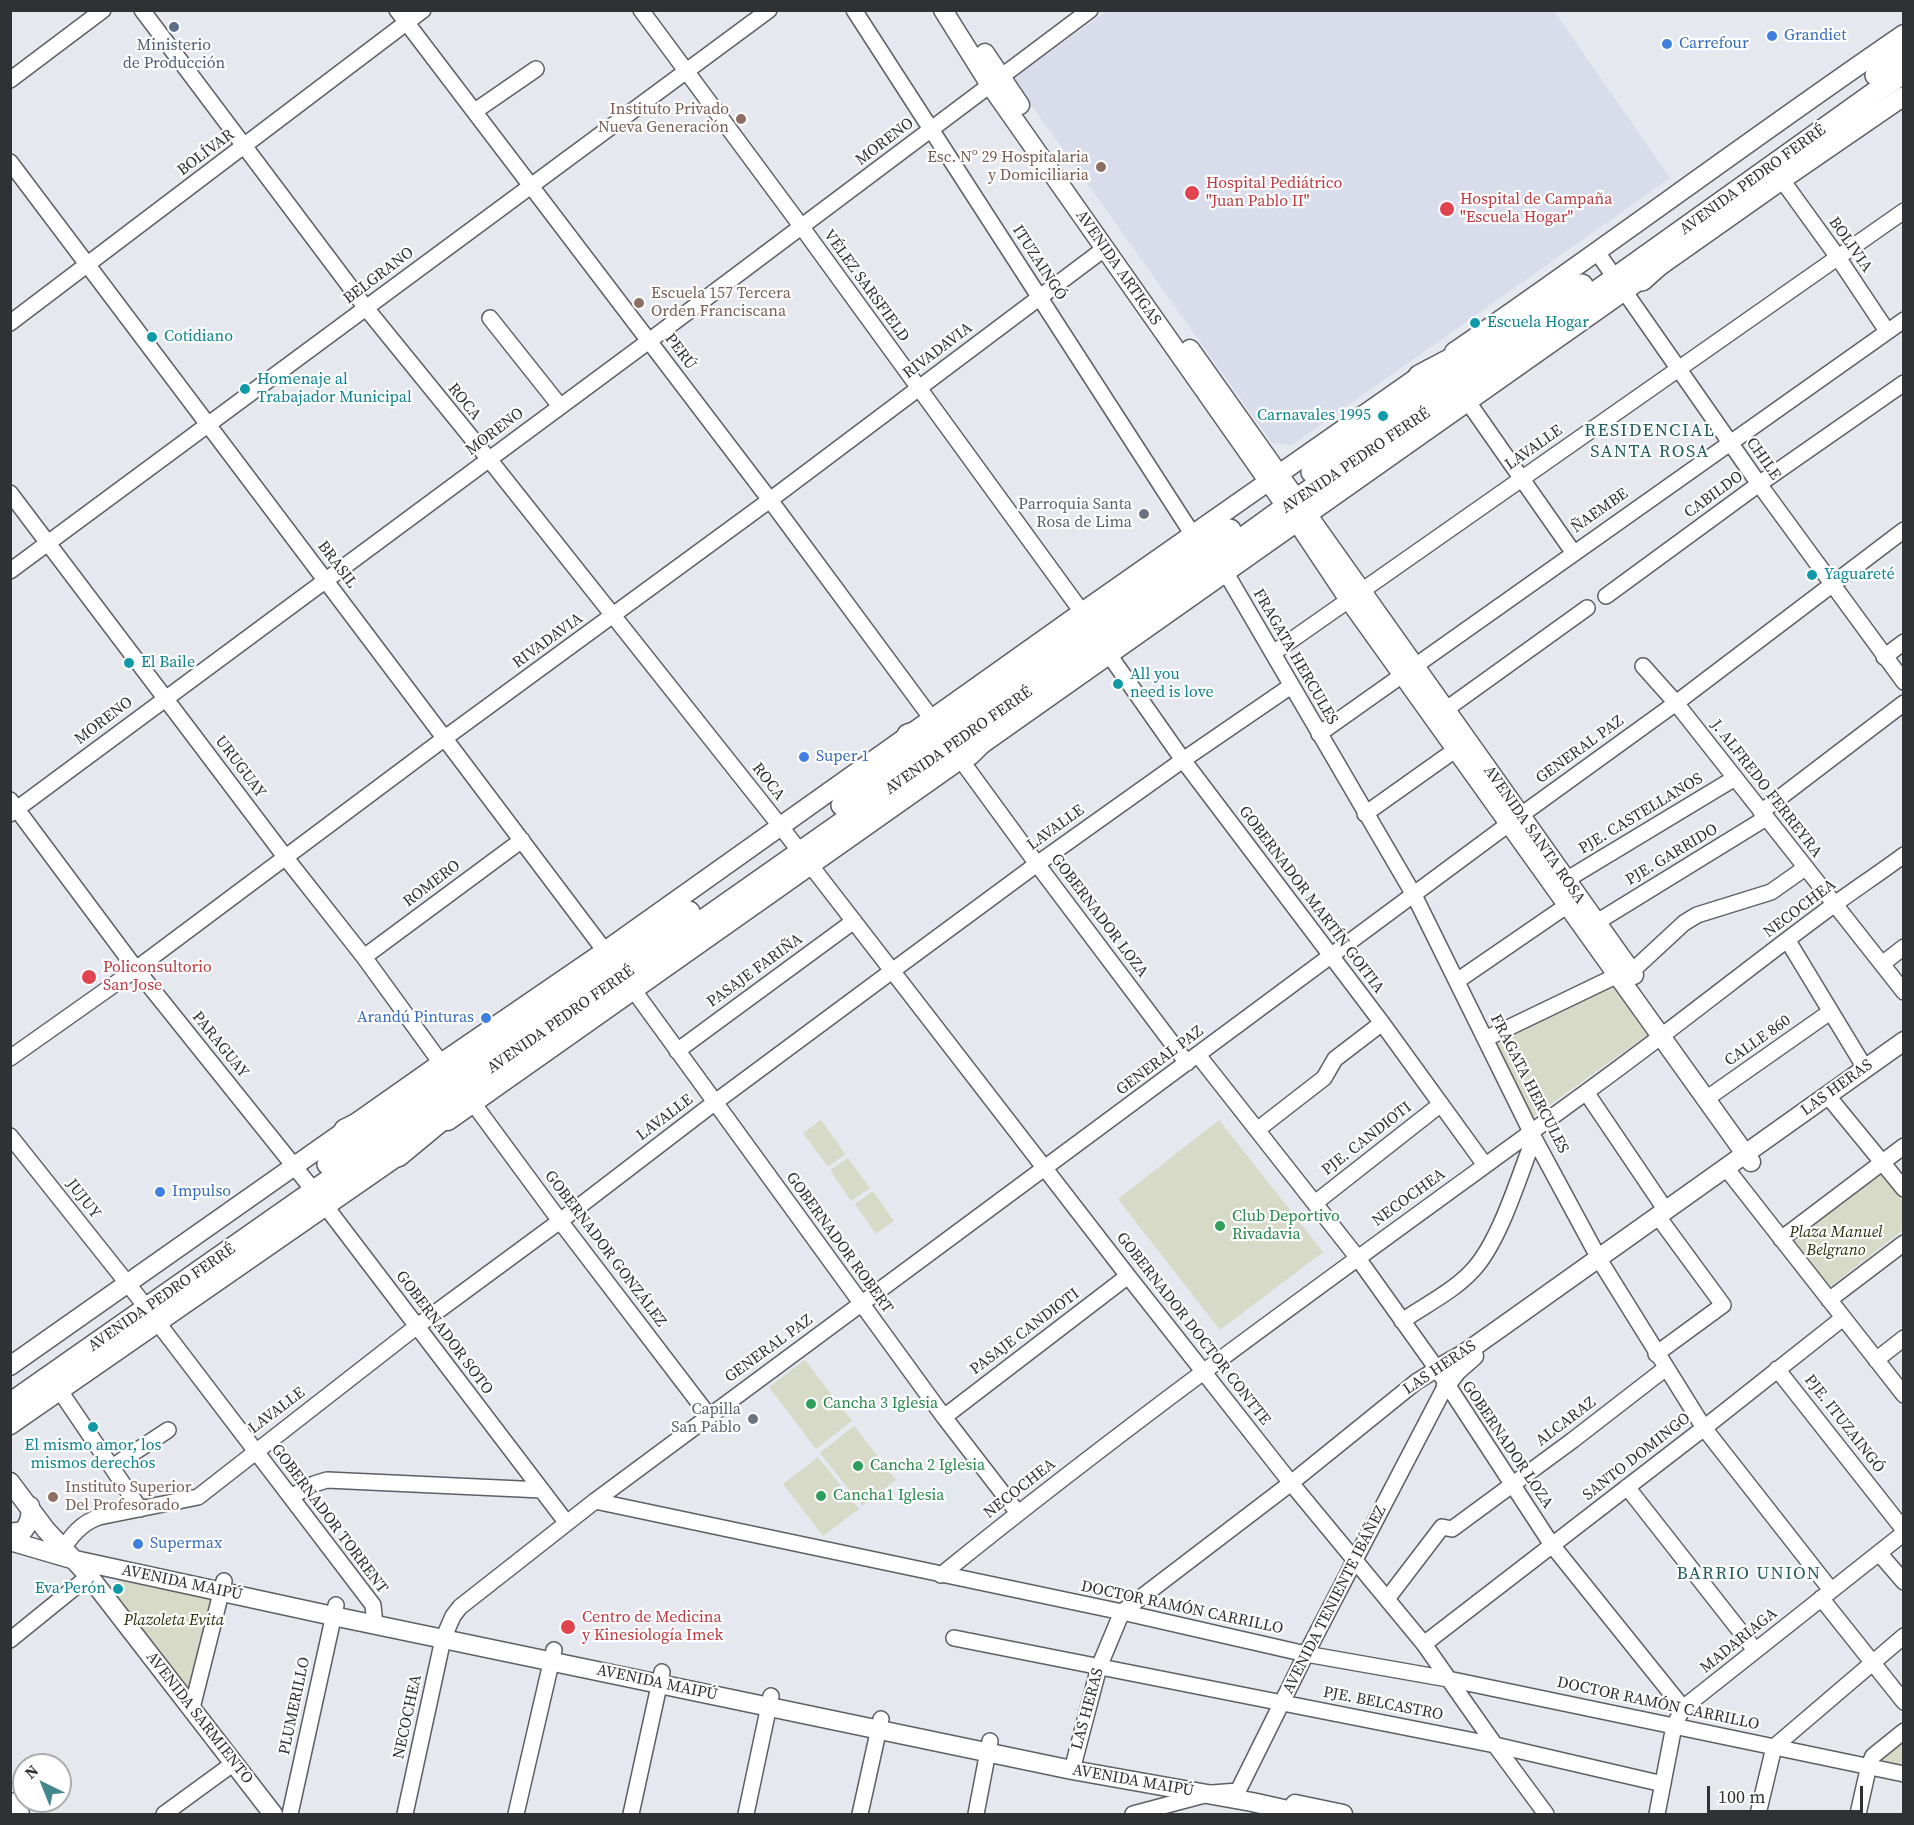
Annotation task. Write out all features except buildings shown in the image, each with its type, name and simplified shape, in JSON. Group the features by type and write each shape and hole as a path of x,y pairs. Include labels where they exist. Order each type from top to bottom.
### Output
{"highway":[{"name":"AVENIDA PEDRO FERRÉ","path":"1288,498 1440,404 1618,274 1904,56"},
{"name":"AVENIDA PEDRO FERRÉ","path":"309,1186 465,1066 619,971 1288,498 1560,301 1618,274 1736,193 1904,72"},
{"path":"1419,376 1560,301"},
{"path":"1440,404 1515,359 1559,338"},
{"path":"908,735 932,727 1007,676 1098,633"},
{"path":"966,757 1098,633"},
{"name":"AVENIDA PEDRO FERRÉ","path":"10,1404 143,1303 309,1186 546,1031 619,971"},
{"path":"398,1156 546,1031"},
{"path":"345,1130 465,1066"},
{"name":"AVENIDA PEDRO FERRÉ","path":"10,1386 143,1303"}],"main road":[{"name":"AVENIDA ARTIGAS","path":"943,10 1288,498"},
{"name":"AVENIDA ARTIGAS","path":"957,10 995,81 1104,249 1288,498"},
{"name":"AVENIDA PEDRO FERRÉ","path":"1098,633 1193,535 1288,498 1468,402 1559,338 1618,274 1904,34"},
{"name":"AVENIDA PEDRO FERRÉ","path":"796,847 908,735 932,719 1098,633 1226,573 1288,498 1419,376 1618,274 1782,180 1904,96"},
{"name":"AVENIDA SANTA ROSA","path":"1288,498 1355,596 1753,1155"},
{"name":"AVENIDA SANTA ROSA","path":"1408,670 1445,710 1462,745"},
{"name":"AVENIDA PEDRO FERRÉ","path":"10,1366 143,1303 309,1186 398,1156 473,1103 619,971 796,847 966,757"},
{"name":"AVENIDA SANTA ROSA","path":"1515,819 1566,880 1573,901 1597,922 1625,974"},
{"name":"AVENIDA PEDRO FERRÉ","path":"309,1186 345,1130 441,1063 619,971"},
{"name":"LAS HERAS","path":"1830,1099 1865,1068 1904,1041"},
{"name":"LAS HERAS","path":"1441,1377 1470,1349 1729,1172 1830,1099 1904,1053"},
{"name":"AVENIDA PEDRO FERRÉ","path":"10,1425 60,1391 143,1303"},
{"name":"AVENIDA SARMIENTO","path":"10,1482 66,1555 89,1576 273,1815"},
{"path":"13,1542 30,1522 30,1506"},
{"name":"AVENIDA MAIPÚ","path":"13,1542 66,1555 110,1556 222,1586 334,1611 1073,1765 1206,1794 1232,1802 1343,1815"},
{"name":"AVENIDA MAIPÚ","path":"1073,1765 1232,1802 1306,1815"},
{"path":"10,1802 20,1815"}],"street":[{"path":"10,80 103,10"},
{"name":"ROCA","path":"142,10 366,308 796,847"},
{"name":"PERÚ","path":"397,10 770,500 932,719"},
{"name":"BOLÍVAR","path":"10,322 423,10"},
{"name":"VÉLEZ SARSFIELD","path":"641,10 1098,633"},
{"name":"BELGRANO","path":"10,571 769,10"},
{"name":"ITUZAINGÓ","path":"854,10 1193,535"},
{"name":"MORENO","path":"13,807 326,580 649,341 1090,10"},
{"path":"475,111 536,69"},
{"name":"BRASIL","path":"10,162 619,971"},
{"name":"BOLIVIA","path":"1782,180 1837,256 1887,332"},
{"name":"LAVALLE","path":"1273,654 1904,211"},
{"name":"RIVADAVIA","path":"10,1058 136,969 445,738 770,500 1104,249"},
{"name":"CHILE","path":"1618,274 1730,443 1831,585 1904,682"},
{"path":"490,318 560,406"},
{"name":"ÑAEMBE","path":"1319,734 1573,552 1904,320"},
{"name":"CABILDO","path":"1606,596 1759,484 1904,383"},
{"path":"1468,402 1573,552"},
{"name":"URUGUAY","path":"10,493 286,858 364,957 441,1063"},
{"name":"GENERAL PAZ","path":"445,1634 460,1607 566,1522 1515,819 1676,703 1904,530"},
{"name":"FRAGATA HERCULES","path":"1226,573 1414,895 1533,1134 1600,1261 1704,1428 1826,1594 1871,1662 1904,1702"},
{"path":"1445,710 1587,608"},
{"name":"GOBERNADOR MARTÍN GOITIA","path":"1098,633 1183,760 1382,1023 1485,1165"},
{"path":"1884,657 1904,642"},
{"name":"J. ALFREDO FERREYRA","path":"1643,666 1676,703 1904,992"},
{"name":"LAVALLE","path":"66,1555 79,1528 88,1521 198,1497 255,1450 714,1103 1037,864 1291,686"},
{"name":"PJE. GARRIDO","path":"1597,922 1764,815 1904,704"},
{"path":"1365,814 1462,745"},
{"name":"GOBERNADOR LOZA","path":"966,757 1037,864 1192,1059 1257,1130 1357,1257 1441,1377 1552,1545 1683,1708"},
{"name":"PJE. CASTELLANOS","path":"1566,880 1735,778"},
{"name":"PARAGUAY","path":"13,807 136,969 309,1186"},
{"name":"ROMERO","path":"364,957 522,840"},
{"name":"GOBERNADOR DOCTOR CONTTE","path":"796,847 1291,1483 1424,1644 1546,1815"},
{"name":"NECOCHEA","path":"941,1575 1204,1371 1357,1257 1485,1165 1533,1134 1834,905 1904,855"},
{"path":"1485,1039 1625,974 1684,922 1696,915 1771,892 1805,868"},
{"path":"1457,981 1573,901"},
{"name":"PASAJE FARIÑA","path":"677,1051 854,921"},
{"path":"1788,941 1865,1068"},
{"path":"1882,964 1904,947"},
{"name":"GOBERNADOR ROBERT","path":"619,971 944,1417 1018,1513"},
{"name":"CALLE 860","path":"1711,1096 1830,1012"},
{"path":"1257,1130 1324,1077 1335,1059 1382,1023"},
{"path":"1586,1092 1723,1305 1656,1354"},
{"path":"1830,1099 1904,1189"},
{"name":"GOBERNADOR GONZÁLEZ","path":"473,1103 709,1416"},
{"name":"PJE. CANDIOTI","path":"1315,1203 1441,1104"},
{"path":"1402,1321 1460,1282 1474,1269 1495,1235 1533,1134"},
{"name":"JUJUY","path":"10,1136 143,1303"},
{"path":"1781,1239 1904,1146"},
{"path":"1729,1172 1904,1395"},
{"name":"GOBERNADOR SOTO","path":"309,1186 566,1522"},
{"path":"1829,1300 1904,1243"},
{"name":"PASAJE CANDIOTI","path":"944,1417 1128,1276"},
{"name":"GOBERNADOR TORRENT","path":"143,1303 373,1605 375,1619"},
{"name":"SANTO DOMINGO","path":"1424,1644 1843,1318"},
{"path":"1876,1360 1904,1338"},
{"name":"ALCARAZ","path":"1388,1599 1442,1527 1452,1529 1666,1368"},
{"name":"PJE. ITUZAINGÓ","path":"1777,1369 1904,1532"},
{"name":"LAS HERAS","path":"1073,1765 1099,1666 1122,1612 1291,1483 1416,1382 1441,1377"},
{"name":"AVENIDA TENIENTE IBÁÑEZ","path":"1232,1802 1414,1444 1441,1377"},
{"path":"60,1391 140,1509"},
{"path":"111,1467 168,1430"},
{"path":"292,1496 327,1480 542,1490"},
{"path":"1627,1487 1755,1650"},
{"name":"DOCTOR RAMÓN CARRILLO","path":"595,1501 1122,1612 1306,1654 1448,1679 1904,1774"},
{"name":"MADARIAGA","path":"1657,1815 1674,1726 1683,1708 1904,1532"},
{"path":"1879,1553 1904,1582"},
{"path":"10,1640 89,1576"},
{"path":"192,1708 222,1586"},
{"name":"PLUMERILLO","path":"290,1815 334,1611"},
{"name":"NECOCHEA","path":"405,1815 445,1634"},
{"path":"1758,1815 1774,1747 1904,1636"},
{"name":"PJE. BELCASTRO","path":"954,1638 1495,1745 1663,1784"},
{"path":"516,1815 553,1656"},
{"path":"631,1815 661,1678"},
{"path":"746,1815 771,1701"},
{"path":"860,1815 880,1724"},
{"path":"1858,1815 1869,1765 1874,1756 1904,1731"},
{"path":"976,1815 988,1747"},
{"path":"164,1815 234,1763"},
{"path":"1133,1815 1206,1794"}],"shaded area":[{"name":"Hospital de Campaña \"Escuela Hogar\"","path":"1107,11 1554,11 1670,178 1292,445 1272,443 1013,79"}],"green space":[{"path":"1611,982 1647,1035 1530,1119 1492,1043"},
{"path":"821,1120 845,1154 828,1167 803,1133"},
{"name":"Club Deportivo Rivadavia","path":"1219,1120 1323,1252 1220,1330 1118,1199"},
{"path":"848,1158 870,1188 851,1201 830,1170"},
{"name":"Plaza Manuel Belgrano","path":"1882,1167 1903,1197 1903,1230 1827,1289 1789,1239"},
{"path":"873,1191 894,1221 876,1234 855,1204"},
{"name":"Cancha 3 Iglesia","path":"805,1360 852,1421 816,1449 769,1387"},
{"name":"Cancha 2 Iglesia","path":"854,1426 896,1480 862,1506 820,1453"},
{"name":"Cancha1 Iglesia","path":"818,1457 859,1509 823,1536 783,1484"},
{"name":"Plazoleta Evita","path":"120,1578 213,1597 189,1696 118,1599 115,1583"},
{"path":"1903,1735 1903,1765 1875,1760"}],"place":[{"name":"Ministerio de Producción","path":"174,27"},
{"name":"Grandiet","path":"1772,36"},
{"name":"Carrefour","path":"1667,44"},
{"name":"Instituto Privado Nueva Generación","path":"741,119"},
{"name":"Esc. Nº 29 Hospitalaria y Domiciliaria","path":"1101,167"},
{"name":"Hospital Pediátrico \"Juan Pablo II\"","path":"1192,193"},
{"name":"Hospital de Campaña \"Escuela Hogar\"","path":"1447,209"},
{"name":"Escuela 157 Tercera Orden Franciscana","path":"639,303"},
{"name":"Escuela Hogar","path":"1475,323"},
{"name":"Cotidiano","path":"152,337"},
{"name":"Homenaje al Trabajador Municipal","path":"245,389"},
{"name":"Carnavales 1995","path":"1383,416"},
{"name":"Parroquia Santa Rosa de Lima","path":"1144,514"},
{"name":"Yaguareté","path":"1812,575"},
{"name":"El Baile","path":"129,663"},
{"name":"All you need is love","path":"1118,684"},
{"name":"Super 1","path":"804,757"},
{"name":"Policonsultorio San Jose","path":"89,977"},
{"name":"Arandú Pinturas","path":"486,1018"},
{"name":"Impulso","path":"160,1192"},
{"name":"Club Deportivo Rivadavia","path":"1220,1226"},
{"name":"Cancha 3 Iglesia","path":"811,1404"},
{"name":"Capilla San Pablo","path":"753,1419"},
{"name":"El mismo amor, los mismos derechos","path":"93,1427"},
{"name":"Cancha 2 Iglesia","path":"858,1466"},
{"name":"Cancha1 Iglesia","path":"821,1496"},
{"name":"Instituto Superior Del Profesorado","path":"53,1497"},
{"name":"Supermax","path":"138,1544"},
{"name":"Eva Perón","path":"118,1589"},
{"name":"Centro de Medicina y Kinesiología Imek","path":"568,1627"}],"district":[{"name":"RESIDENCIAL SANTA ROSA","path":"1650,441"},
{"name":"BARRIO UNION","path":"1749,1574"}]}
